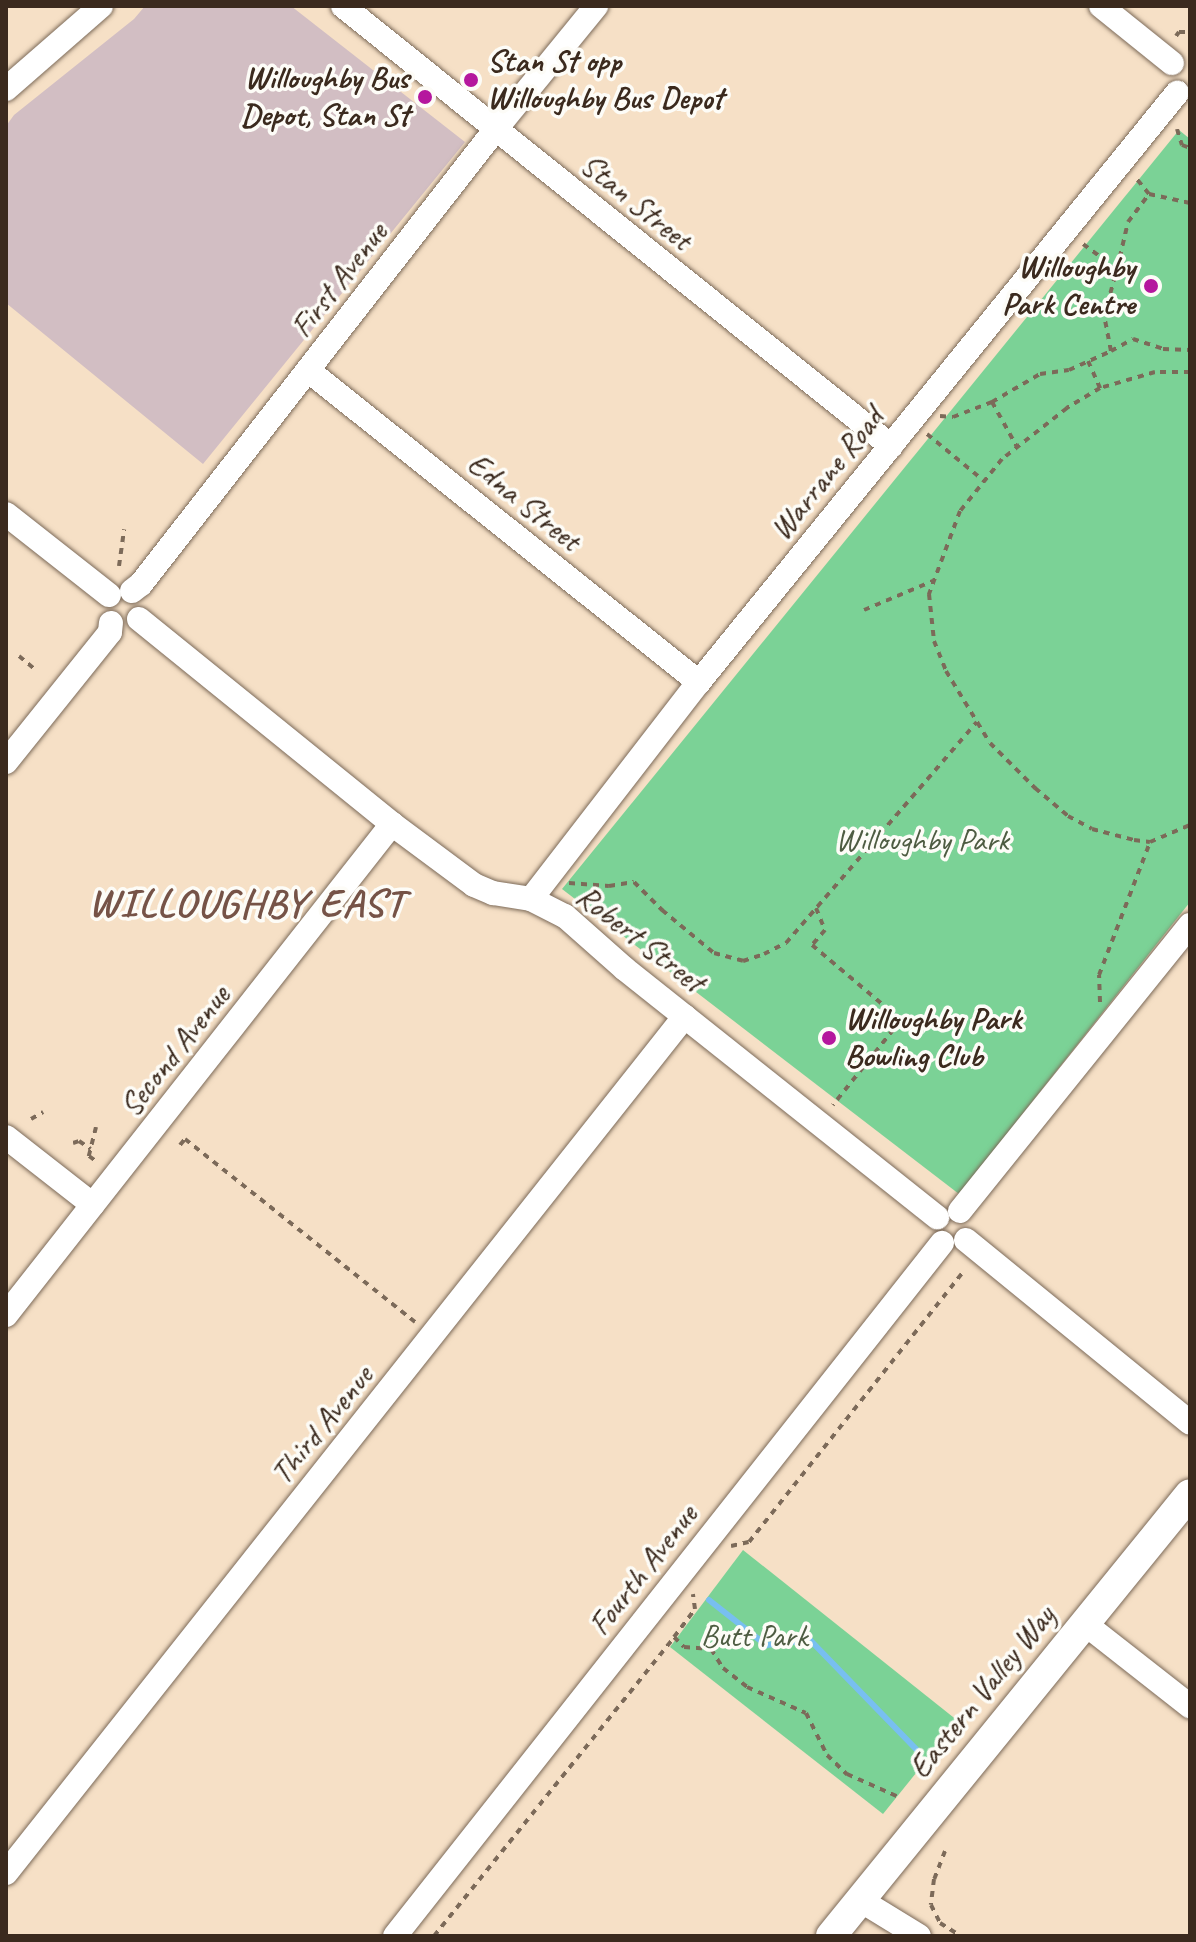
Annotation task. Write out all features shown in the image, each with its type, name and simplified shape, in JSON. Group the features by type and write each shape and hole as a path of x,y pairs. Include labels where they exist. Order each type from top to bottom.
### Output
{"main road":[{"name":"Eastern Valley Way","path":"831,1936 1190,1494"}],"street":[{"path":"6,89 101,6"},
{"name":"Stan Street","path":"343,6 891,446"},
{"name":"First Avenue","path":"120,593 141,584 495,130 596,6"},
{"path":"1101,6 1179,51 1167,76 1183,95"},
{"name":"Warrane Road","path":"531,899 699,682 1122,161 1183,95"},
{"name":"Edna Street","path":"309,371 699,682"},
{"path":"6,514 142,607 139,619 128,626 111,623"},
{"path":"6,762 110,632 111,623 104,612 120,593"},
{"name":"Robert Street","path":"139,619 392,824 474,885 493,893 531,899 565,916 819,1123 949,1214"},
{"name":"Second Avenue","path":"6,1315 392,824"},
{"path":"1190,925 1110,1025 934,1228 1190,1423"},
{"name":"Third Avenue","path":"6,1873 685,1016"},
{"path":"6,1137 93,1205"},
{"name":"Fourth Avenue","path":"395,1936 954,1242"},
{"path":"1084,1623 1190,1706"},
{"path":"860,1900 919,1936"}],"path":[{"path":"1179,51 1179,32 1190,32"},
{"path":"1178,124 1177,133 1182,145 1190,148"},
{"path":"1122,161 1149,194 1190,203"},
{"path":"1111,351 1104,316 1128,222 1149,194"},
{"path":"1067,229 1117,269"},
{"path":"935,415 953,417 992,402 1040,374 1069,370 1133,339 1163,349 1190,350"},
{"path":"1088,361 1100,388"},
{"path":"1190,372 1155,372 1100,388 1067,408 1017,447 960,511 929,594 934,641 946,671 990,743 1068,816 1092,829 1150,842 1190,825"},
{"path":"992,402 1017,447"},
{"path":"929,423 922,431 984,481"},
{"path":"119,566 124,529"},
{"path":"864,610 933,581"},
{"path":"19,656 37,671"},
{"path":"564,883 609,886 634,882 714,953 743,961 786,943 977,722"},
{"path":"1110,1025 1099,999 1099,975 1150,842"},
{"path":"816,908 825,930 812,945 901,1020 819,1123"},
{"path":"31,1119 43,1112"},
{"path":"96,1127 89,1156 96,1161"},
{"path":"180,1145 185,1139 433,1337"},
{"path":"73,1143 79,1141 91,1149"},
{"path":"731,1546 749,1542 962,1273"},
{"path":"434,1936 674,1637 695,1609 693,1594 702,1582"},
{"path":"674,1637 684,1647 711,1649 723,1668 747,1687 806,1713 827,1755 847,1774 868,1786 901,1798"},
{"path":"945,1851 934,1879 931,1905 940,1923 961,1936"}],"shaded area":[{"path":"145,6 291,6 465,142 203,464 6,303 6,126 14,115 134,19"}],"green space":[{"name":"Willoughby Park","path":"1179,130 1190,139 1190,902 959,1194 562,889"},
{"name":"Butt Park","path":"743,1550 958,1721 883,1814 670,1647"}],"waterway":[{"path":"709,1600 766,1645 810,1640 916,1749"}],"place":[{"name":"Stan St opp Willoughby Bus Depot","path":"471,80"},
{"name":"Willoughby Bus Depot, Stan St","path":"425,97"},
{"name":"Willoughby Park Centre","path":"1151,286"},
{"name":"Willoughby Park Bowling Club","path":"829,1038"}],"district":[{"name":"WILLOUGHBY EAST","path":"247,903"}]}
